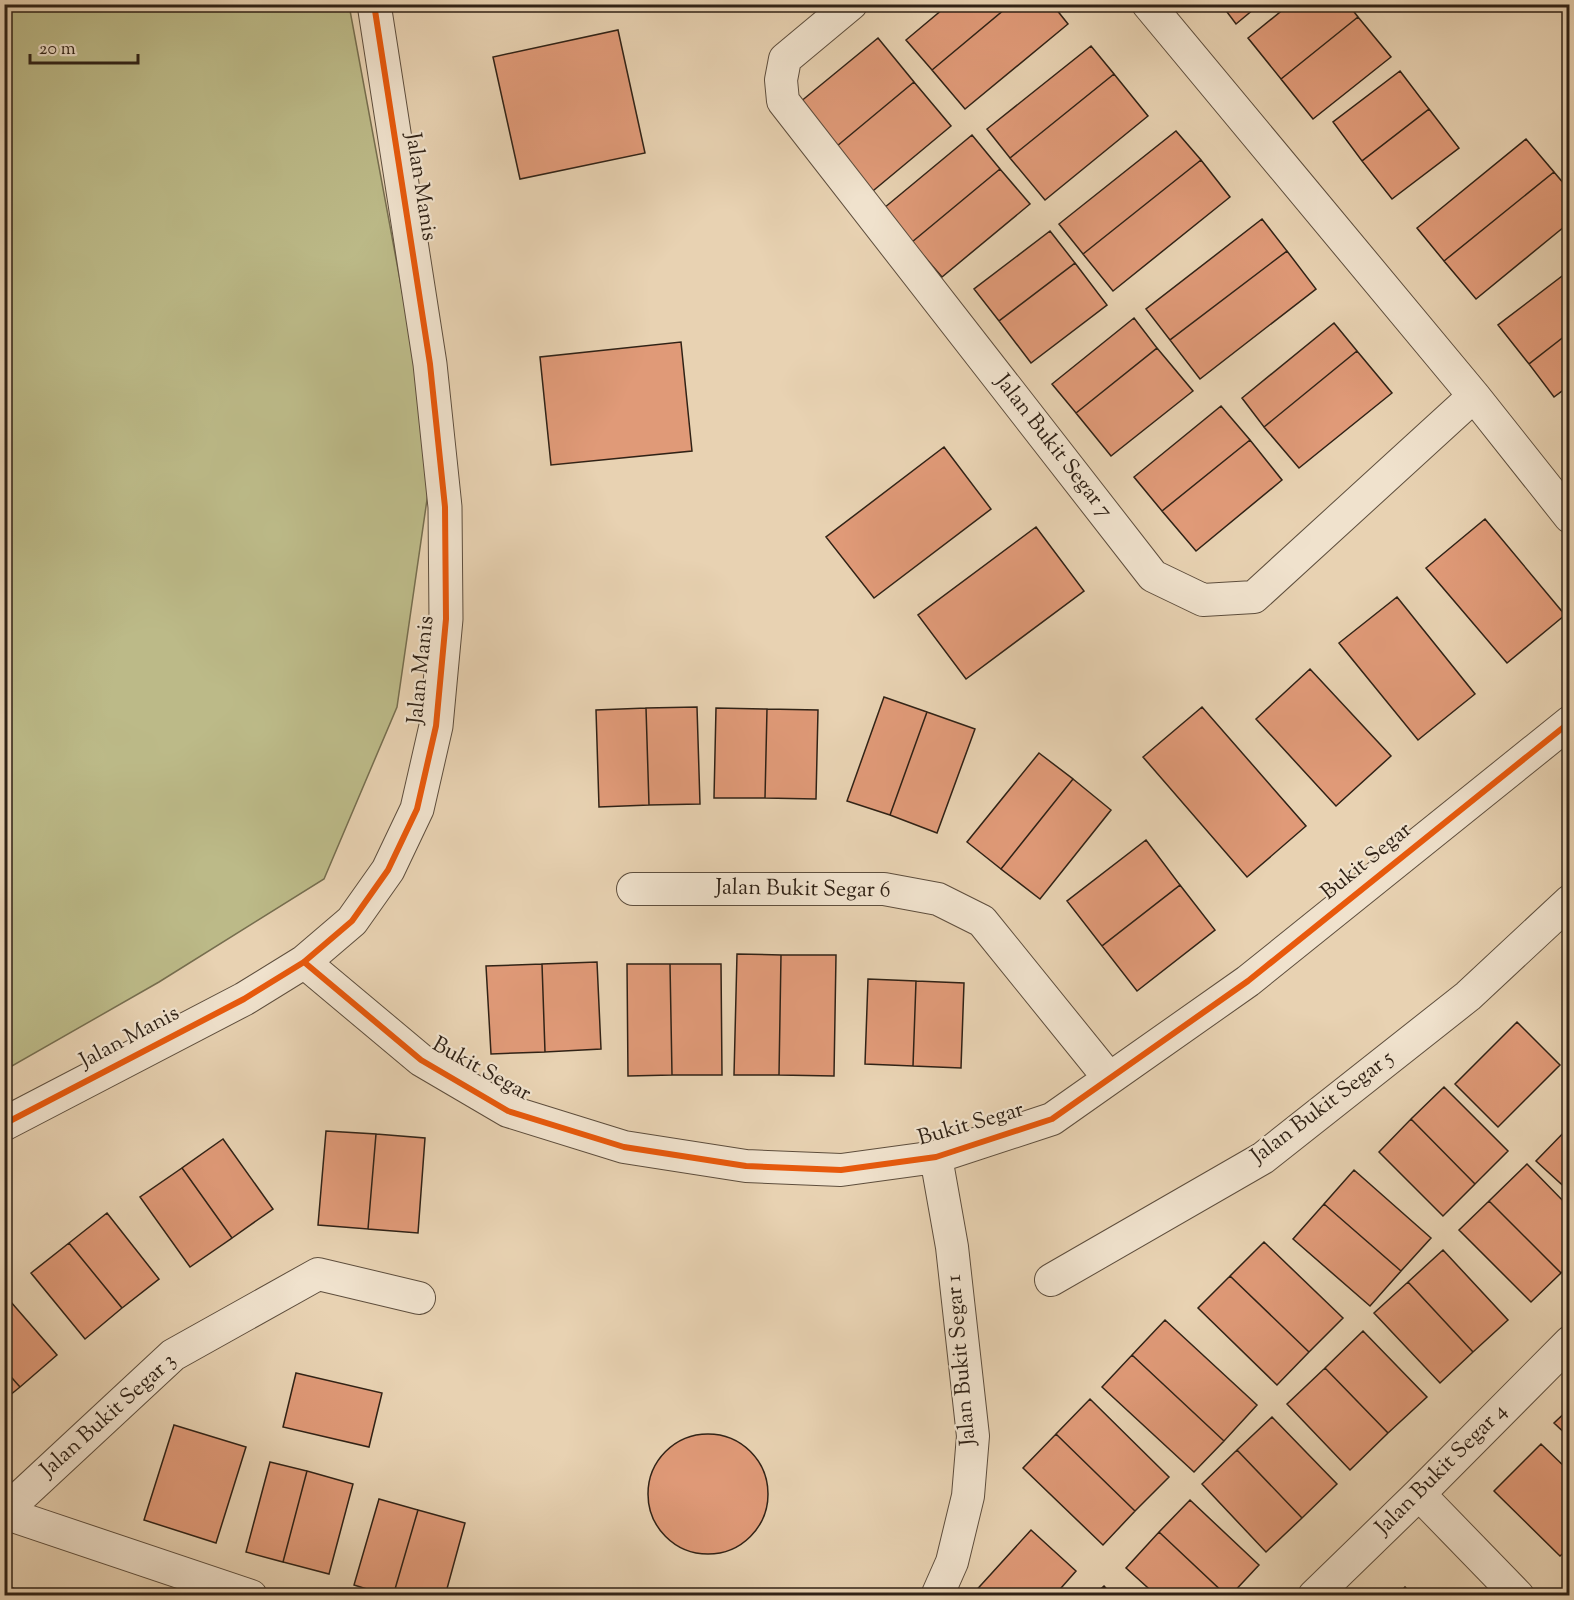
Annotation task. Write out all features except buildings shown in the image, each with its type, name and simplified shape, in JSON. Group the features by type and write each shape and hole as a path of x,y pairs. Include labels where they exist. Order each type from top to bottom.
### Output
{"street":[{"name":"Jalan Manis","path":"4,1124 244,999 304,962 352,921 388,870 417,809 436,726 446,619 445,507 430,364 374,4"},
{"name":"Jalan Bukit Segar 7","path":"851,4 784,59 781,80 783,101 1153,576 1203,600 1254,597 1474,396"},
{"path":"1148,4 1474,396 1569,517"},
{"name":"Bukit Segar","path":"304,962 421,1060 508,1111 529,1118 624,1147 746,1166 841,1170 936,1157 1052,1119 1248,981 1569,722"},
{"name":"Jalan Bukit Segar 6","path":"633,889 884,889 938,899 982,921 1109,1078"},
{"name":"Jalan Bukit Segar 5","path":"1051,1280 1263,1158 1468,996 1569,900"},
{"name":"Jalan Bukit Segar 1","path":"936,1157 952,1247 973,1436 968,1496 952,1562 937,1596"},
{"name":"Jalan Bukit Segar 3","path":"4,1513 172,1355 318,1274 419,1298"},
{"name":"Jalan Bukit Segar 4","path":"1314,1596 1419,1494 1569,1342"},
{"path":"1419,1494 1518,1596"},
{"path":"4,1513 250,1596"}],"shaded area":[{"path":"5,5 349,5 433,458 397,707 324,879 159,982 5,1070"}],"cycle path":[{"path":"4,1124 244,999 304,962 352,921 388,870 417,809 436,726 446,619 445,507 430,364 374,4"},
{"path":"304,962 421,1060 508,1111 624,1147 746,1166 841,1170 936,1157 1052,1119 1248,981 1570,722"}]}
